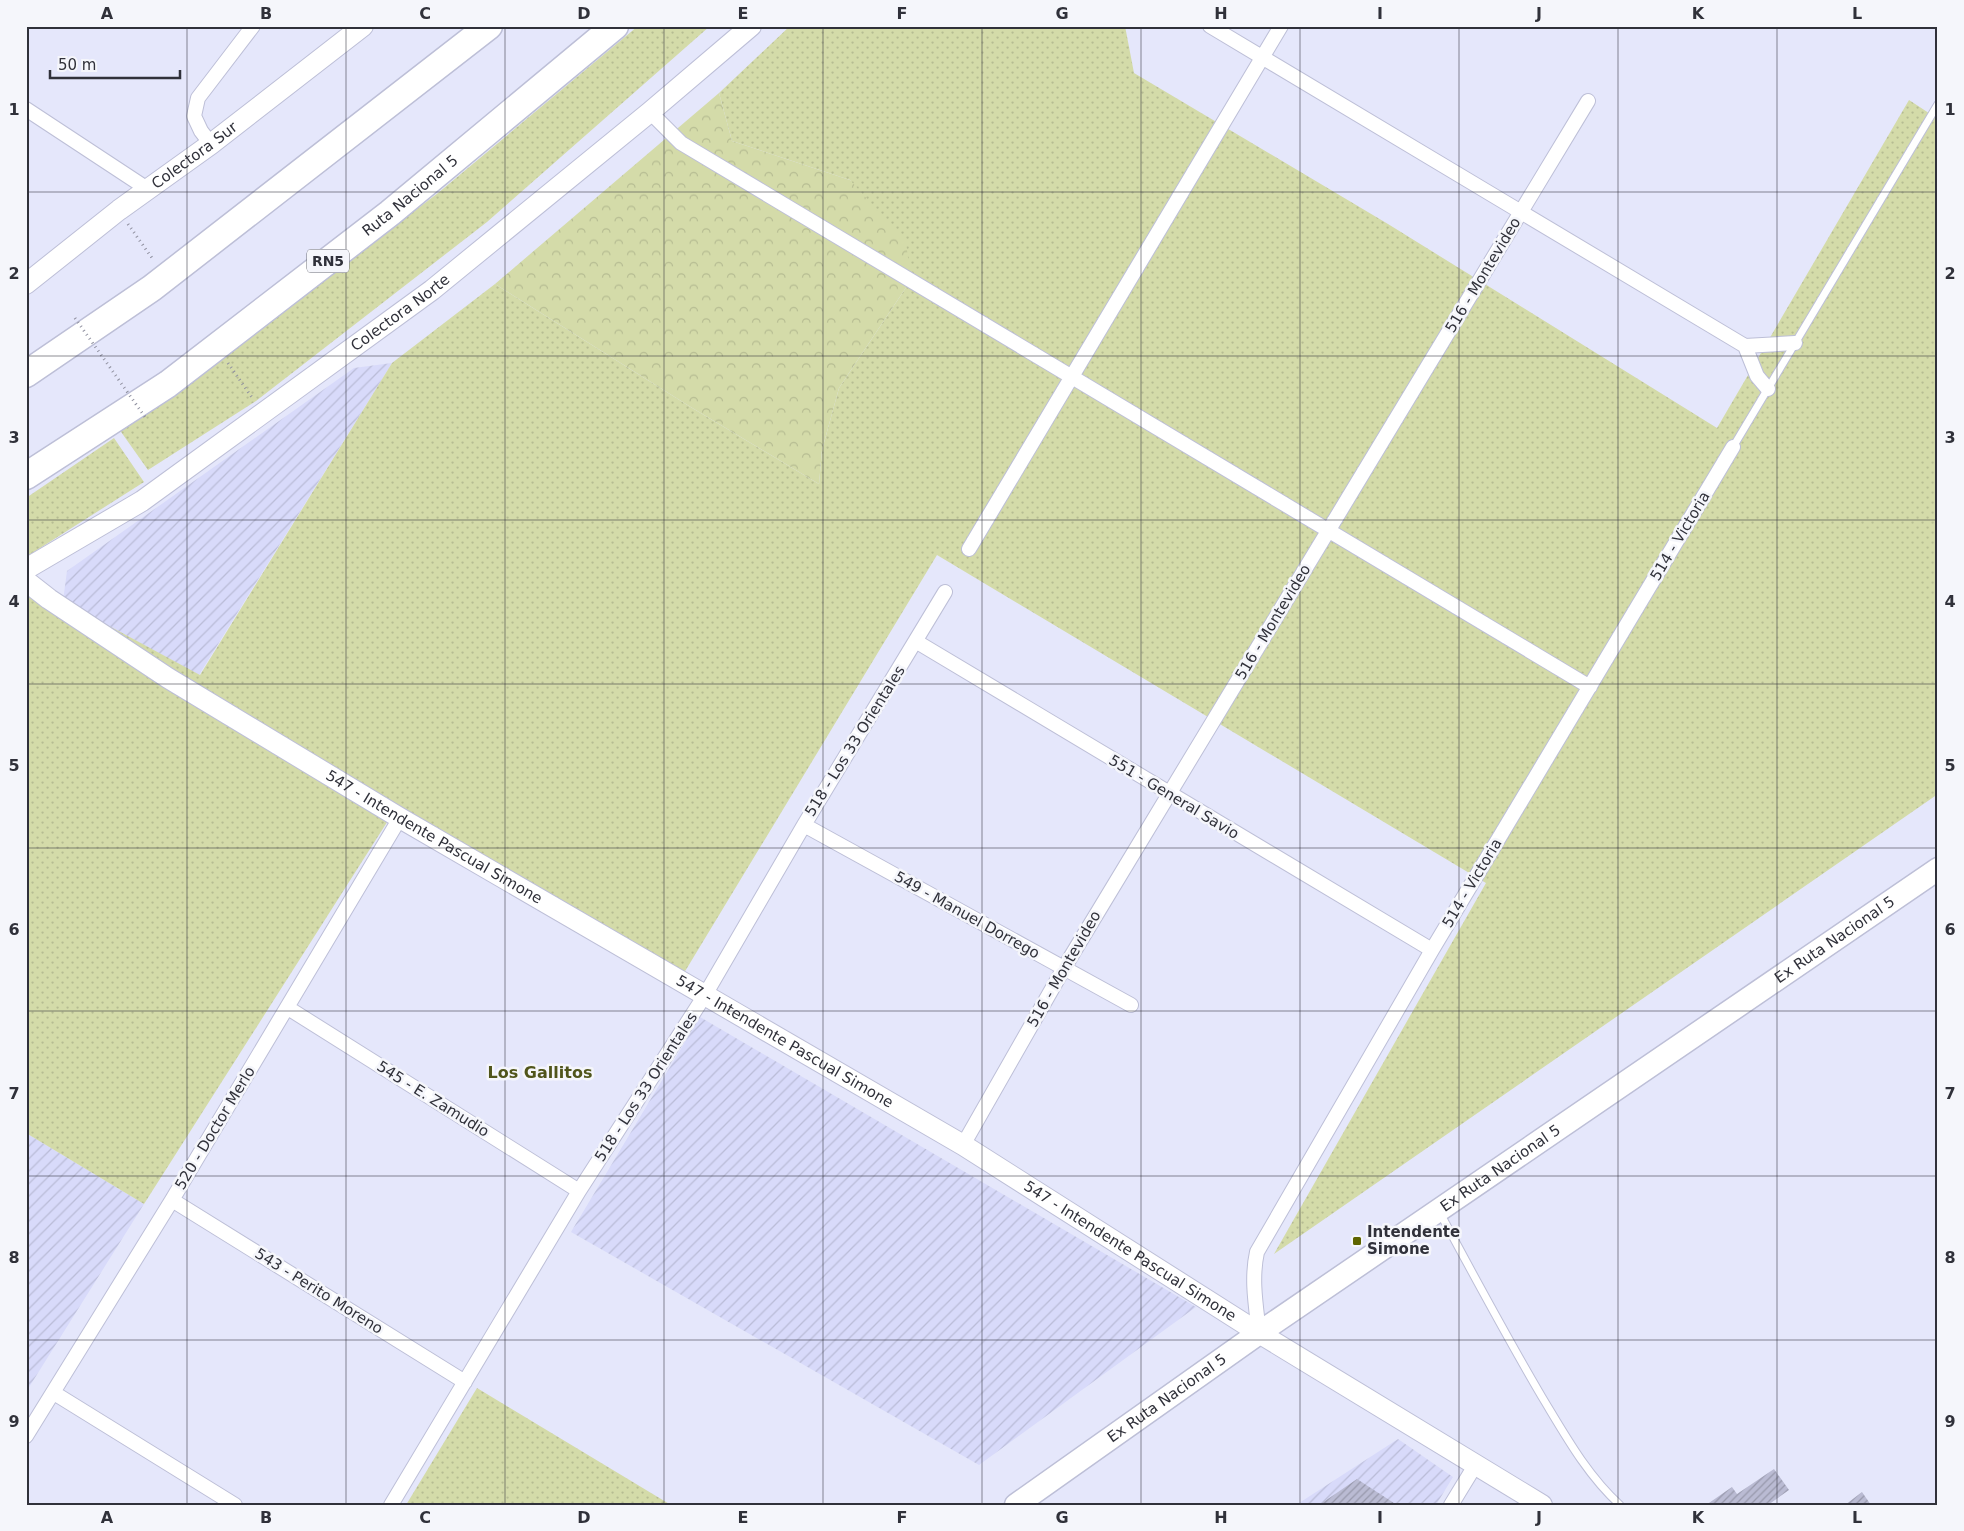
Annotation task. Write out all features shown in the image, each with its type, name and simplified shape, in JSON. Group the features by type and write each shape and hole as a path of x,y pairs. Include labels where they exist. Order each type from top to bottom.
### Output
{"highway":[{"path":"26,374 152,288 489,26"},
{"name":"Ruta Nacional 5","path":"26,476 168,384 390,213 614,26"},
{"path":"26,361 60,352"}],"main road":[{"name":"Ex Ruta Nacional 5","path":"1016,1505 1259,1333 1938,869"}],"street":[{"path":"212,144 201,131 194,116 198,98 253,26"},
{"name":"Colectora Sur","path":"26,284 118,210 212,144 363,26"},
{"name":"Colectora Norte","path":"26,569 142,501 432,290 650,112 751,26"},
{"path":"1210,26 1745,346 1795,343"},
{"path":"969,549 1281,26"},
{"name":"516 - Montevideo","path":"963,1144 1064,968 1588,101"},
{"path":"26,108 149,190"},
{"path":"650,112 682,143 1590,687"},
{"path":"1745,346 1757,376 1768,389"},
{"name":"514 - Victoria","path":"1259,1333 1254,1288 1254,1264 1257,1252 1432,950 1733,447"},
{"name":"547 - Intendente Pascual Simone","path":"26,581 49,599 168,678 400,818 963,1144 1259,1333 1542,1505"},
{"name":"518 - Los 33 Orientales","path":"391,1505 579,1191 705,995 804,825 945,592"},
{"name":"551 - General Savio","path":"916,642 1432,950"},
{"name":"520 - Doctor Merlo","path":"26,1436 172,1200 400,818"},
{"name":"549 - Manuel Dorrego","path":"804,825 1130,1005"},
{"name":"545 - E. Zamudio","path":"288,1008 579,1191"},
{"name":"543 - Perito Moreno","path":"172,1200 465,1382"},
{"path":"54,1393 235,1505"},
{"path":"1451,1505 1476,1464"}],"lane":[{"path":"1733,447 1938,104"},
{"path":"1438,1210 1504,1332 1567,1439 1604,1490 1620,1505"}],"path":[{"path":"118,210 152,258 144,264"},
{"path":"83,312 75,318 145,417 153,411"},
{"path":"223,357 264,413"}],"shaded area":[{"path":"392,363 199,675 63,601 67,571 354,368"},
{"path":"700,1017 1196,1307 979,1465 571,1232"},
{"path":"26,1133 144,1204 26,1392"},
{"path":"1398,1439 1453,1477 1436,1505 1296,1505"}],"green space":[{"path":"638,26 710,26 487,222 256,401 148,470 119,429 231,351 438,193"},
{"path":"790,26 1125,26 1134,73 1388,224 1717,428 1909,100 1938,119 1938,794 1274,1254 1486,883 937,555 684,973 398,805 144,1204 26,1133 26,599 30,597 63,601 200,675 392,363 495,284 689,406 819,484 822,450 839,388 911,280 850,180 732,141 719,93"},
{"path":"719,93 732,141 850,180 906,243 911,280 839,388 822,450 819,484 689,406 495,284"},
{"path":"114,438 144,482 26,557 26,498"},
{"path":"477,1388 671,1505 406,1505"}],"building":[{"path":"1774,1469 1789,1490 1768,1505 1706,1505 1732,1487 1737,1494"},
{"path":"1357,1479 1397,1505 1319,1505"},
{"path":"1862,1492 1871,1505 1845,1505"}],"place":[{"name":"Intendente Simone","path":"1357,1241"}],"district":[{"name":"Los Gallitos","path":"540,1072"}]}
